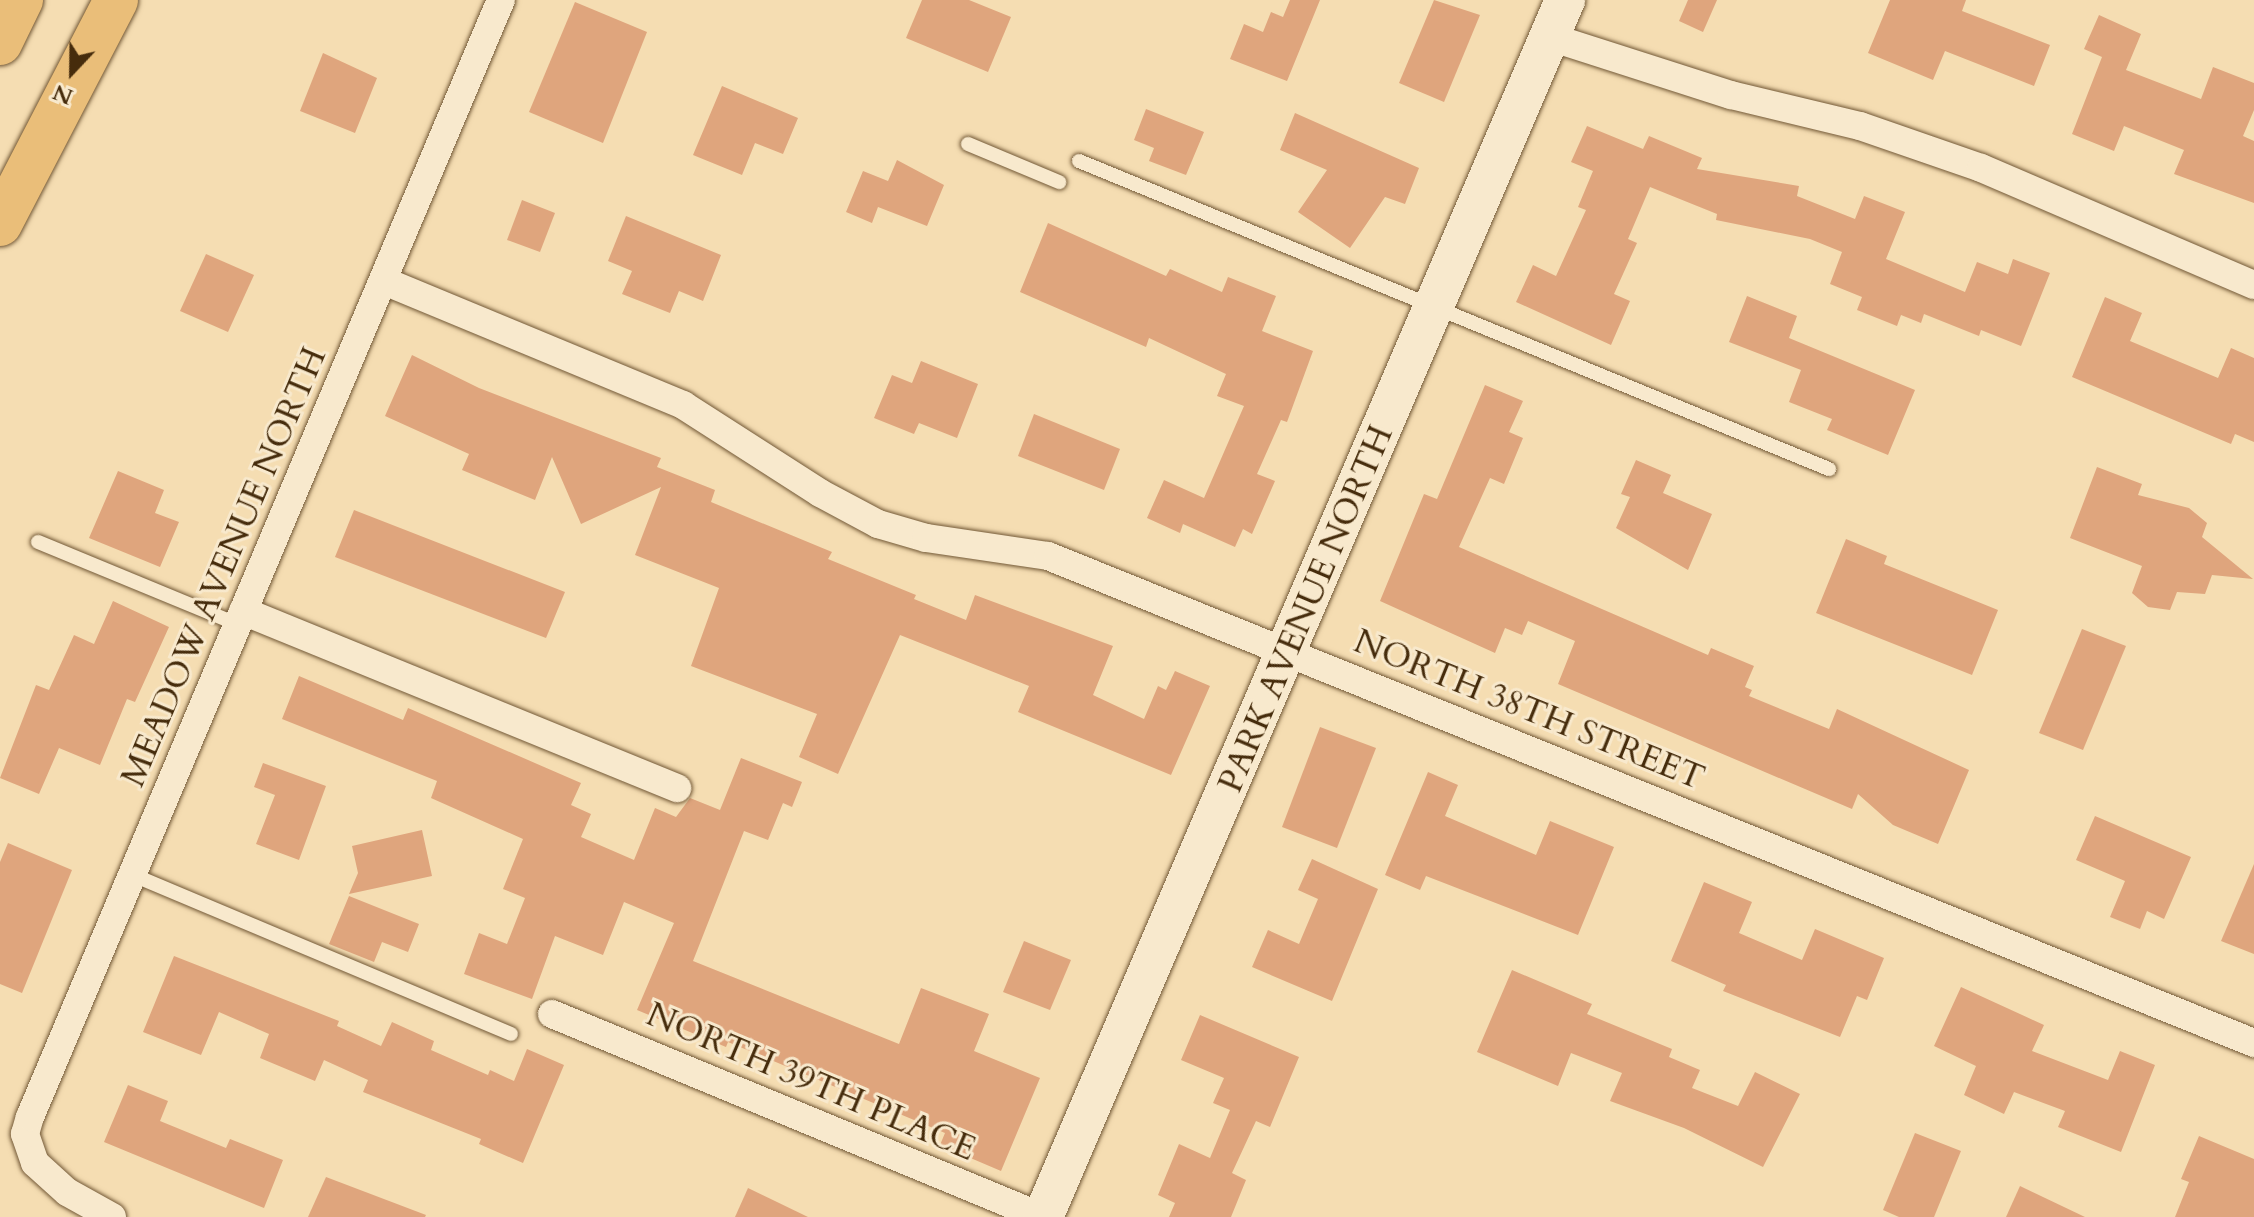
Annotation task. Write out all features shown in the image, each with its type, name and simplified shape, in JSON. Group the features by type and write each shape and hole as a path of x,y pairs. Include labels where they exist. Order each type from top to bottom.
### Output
{"highway":[{"path":"0,43 21,0"},
{"path":"0,224 116,0"}],"street":[{"name":"MEADOW AVENUE NORTH","path":"112,1217 67,1192 35,1163 25,1134 30,1117 501,0"},
{"name":"PARK AVENUE NORTH","path":"1043,1217 1289,651 1565,0"},
{"path":"1550,37 1731,95 1860,126 1981,168 2254,285"},
{"name":"NORTH 38TH STREET","path":"384,281 683,405 820,493 878,524 926,538 1048,556 2254,1043"},
{"path":"240,618 677,788"},
{"name":"NORTH 39TH PLACE","path":"552,1014 1043,1217"}],"lane":[{"path":"968,144 1059,182"},
{"path":"1079,161 1829,469"},
{"path":"38,542 240,618"},
{"path":"133,875 511,1034"}],"building":[{"path":"922,0 969,0 1011,17 988,72 906,38"},
{"path":"1290,0 1320,0 1287,81 1230,59 1244,24 1263,32 1271,12 1283,17"},
{"path":"1434,0 1480,15 1444,102 1399,83"},
{"path":"1688,0 1717,0 1703,32 1679,21"},
{"path":"1890,0 1966,0 1962,11 2050,45 2034,86 1945,51 1933,80 1868,53"},
{"path":"575,2 647,32 603,143 529,112"},
{"path":"2099,15 2141,34 2126,70 2201,99 2213,67 2254,83 2254,110 2243,136 2254,141 2254,203 2174,174 2184,150 2124,126 2114,151 2072,134 2102,57 2084,49"},
{"path":"323,53 377,78 355,133 300,111"},
{"path":"722,86 798,118 783,154 755,143 742,175 693,155"},
{"path":"1146,109 1204,132 1186,175 1149,161 1154,148 1134,140"},
{"path":"1295,113 1419,168 1405,204 1385,197 1350,248 1298,212 1327,170 1280,150"},
{"path":"1587,126 1643,149 1649,136 1702,158 1697,169 1799,186 1797,196 1855,219 1864,196 1905,212 1886,259 1965,292 1977,262 2008,274 2013,259 2050,273 2021,346 1981,330 1979,336 1924,314 1921,323 1901,315 1897,326 1857,310 1862,297 1830,284 1842,252 1810,239 1716,220 1717,214 1650,187 1628,239 1637,243 1614,294 1630,301 1611,345 1516,302 1533,265 1556,276 1586,210 1578,207 1593,171 1571,162"},
{"path":"897,160 944,185 927,226 878,207 872,223 846,212 863,171 888,181"},
{"path":"522,200 555,213 540,252 507,240"},
{"path":"626,216 721,255 703,301 679,291 670,313 622,294 632,271 608,261"},
{"path":"1048,223 1166,276 1170,269 1222,292 1228,277 1276,296 1262,331 1313,351 1287,422 1281,420 1257,474 1275,481 1252,534 1243,529 1235,547 1183,524 1180,533 1147,518 1164,480 1204,498 1244,406 1217,396 1226,374 1149,338 1146,347 1020,292"},
{"path":"206,254 254,275 228,332 180,311"},
{"path":"1747,296 1797,316 1789,338 1915,390 1888,455 1827,430 1832,419 1789,402 1801,370 1729,342"},
{"path":"2105,297 2142,313 2130,341 2218,378 2231,348 2254,358 2254,442 2235,434 2231,444 2072,377"},
{"path":"412,355 479,388 661,458 657,467 715,490 711,502 832,552 828,559 916,595 914,599 966,620 975,595 1113,646 1093,695 1144,719 1158,686 1166,690 1175,671 1210,686 1171,775 1018,712 1029,686 900,635 838,774 799,757 817,714 691,666 719,588 635,555 661,487 581,524 552,457 535,500 462,470 469,454 385,416"},
{"path":"921,361 978,384 957,438 919,423 914,434 874,418 892,375 912,383"},
{"path":"1485,385 1523,401 1509,432 1523,438 1504,484 1490,478 1459,547 1708,655 1711,648 1754,666 1745,687 1752,690 1749,696 1829,729 1837,709 1969,770 1938,844 1893,825 1858,794 1852,809 1558,684 1575,641 1528,621 1522,635 1505,628 1495,653 1380,601 1424,494 1437,499"},
{"path":"1034,414 1120,449 1104,490 1018,456"},
{"path":"1636,460 1671,475 1663,493 1712,514 1688,570 1616,528 1630,497 1621,494"},
{"path":"2097,467 2142,484 2138,495 2189,508 2207,523 2202,537 2253,579 2212,575 2205,594 2177,592 2170,610 2148,607 2132,593 2142,566 2070,538"},
{"path":"118,471 164,490 155,513 179,522 160,567 89,538"},
{"path":"354,510 565,592 546,638 335,557"},
{"path":"1846,539 1887,556 1884,564 1998,610 1972,675 1816,613"},
{"path":"113,601 169,627 135,702 127,699 100,765 59,748 39,794 0,778 36,685 49,690 74,635 94,644"},
{"path":"2082,629 2126,646 2083,750 2039,733"},
{"path":"299,676 403,720 408,708 581,783 571,805 591,814 581,837 634,860 655,808 676,817 690,798 720,810 741,758 802,782 792,807 783,803 768,840 744,831 693,961 899,1044 921,988 989,1014 974,1051 1040,1078 1001,1171 940,1145 945,1133 728,1042 726,1047 637,1010 674,923 624,902 603,955 555,936 532,999 464,974 479,933 507,944 525,898 503,889 523,839 431,798 437,781 282,719"},
{"path":"1320,727 1376,748 1337,848 1282,827"},
{"path":"263,763 326,786 299,860 256,844 275,795 254,787"},
{"path":"1428,772 1458,785 1445,816 1536,855 1550,821 1614,847 1578,935 1426,876 1420,890 1385,875"},
{"path":"2095,816 2191,857 2164,919 2147,911 2140,929 2110,917 2125,881 2076,860"},
{"path":"422,830 432,876 349,894 358,873 352,846"},
{"path":"8,843 72,870 22,993 0,984 0,862"},
{"path":"1312,859 1378,889 1332,1001 1252,967 1268,930 1299,944 1318,899 1298,890"},
{"path":"2254,864 2254,954 2221,941"},
{"path":"1704,882 1752,902 1739,933 1802,960 1815,929 1884,958 1867,1000 1857,996 1840,1037 1723,991 1726,985 1671,961"},
{"path":"349,896 419,924 408,952 382,942 374,962 329,944"},
{"path":"1024,941 1071,960 1050,1010 1003,992"},
{"path":"174,956 339,1021 337,1026 381,1046 392,1022 434,1041 431,1050 488,1075 490,1070 514,1081 527,1049 564,1065 523,1163 479,1144 481,1139 363,1092 368,1080 324,1060 315,1081 260,1058 269,1034 219,1012 201,1055 143,1032"},
{"path":"1512,970 1592,1004 1587,1014 1672,1049 1669,1057 1700,1070 1692,1088 1738,1106 1755,1072 1800,1094 1763,1167 1684,1128 1610,1101 1622,1073 1571,1053 1558,1086 1477,1052"},
{"path":"1961,987 2044,1025 2032,1051 2108,1080 2120,1051 2155,1065 2121,1152 2058,1127 2065,1111 2014,1092 2004,1114 1964,1095 1976,1066 1934,1046"},
{"path":"1200,1015 1299,1057 1270,1127 1256,1121 1232,1173 1246,1180 1231,1217 1169,1217 1175,1203 1158,1195 1179,1144 1210,1158 1230,1110 1213,1103 1224,1078 1181,1060"},
{"path":"128,1085 168,1101 160,1121 226,1148 230,1139 283,1160 264,1208 104,1142"},
{"path":"1915,1133 1961,1151 1934,1217 1899,1217 1883,1210"},
{"path":"2199,1136 2254,1159 2254,1217 2175,1217 2189,1182 2181,1179"},
{"path":"326,1177 426,1215 308,1217"},
{"path":"2020,1186 2085,1217 2006,1217"},
{"path":"748,1188 808,1217 735,1217"}]}
